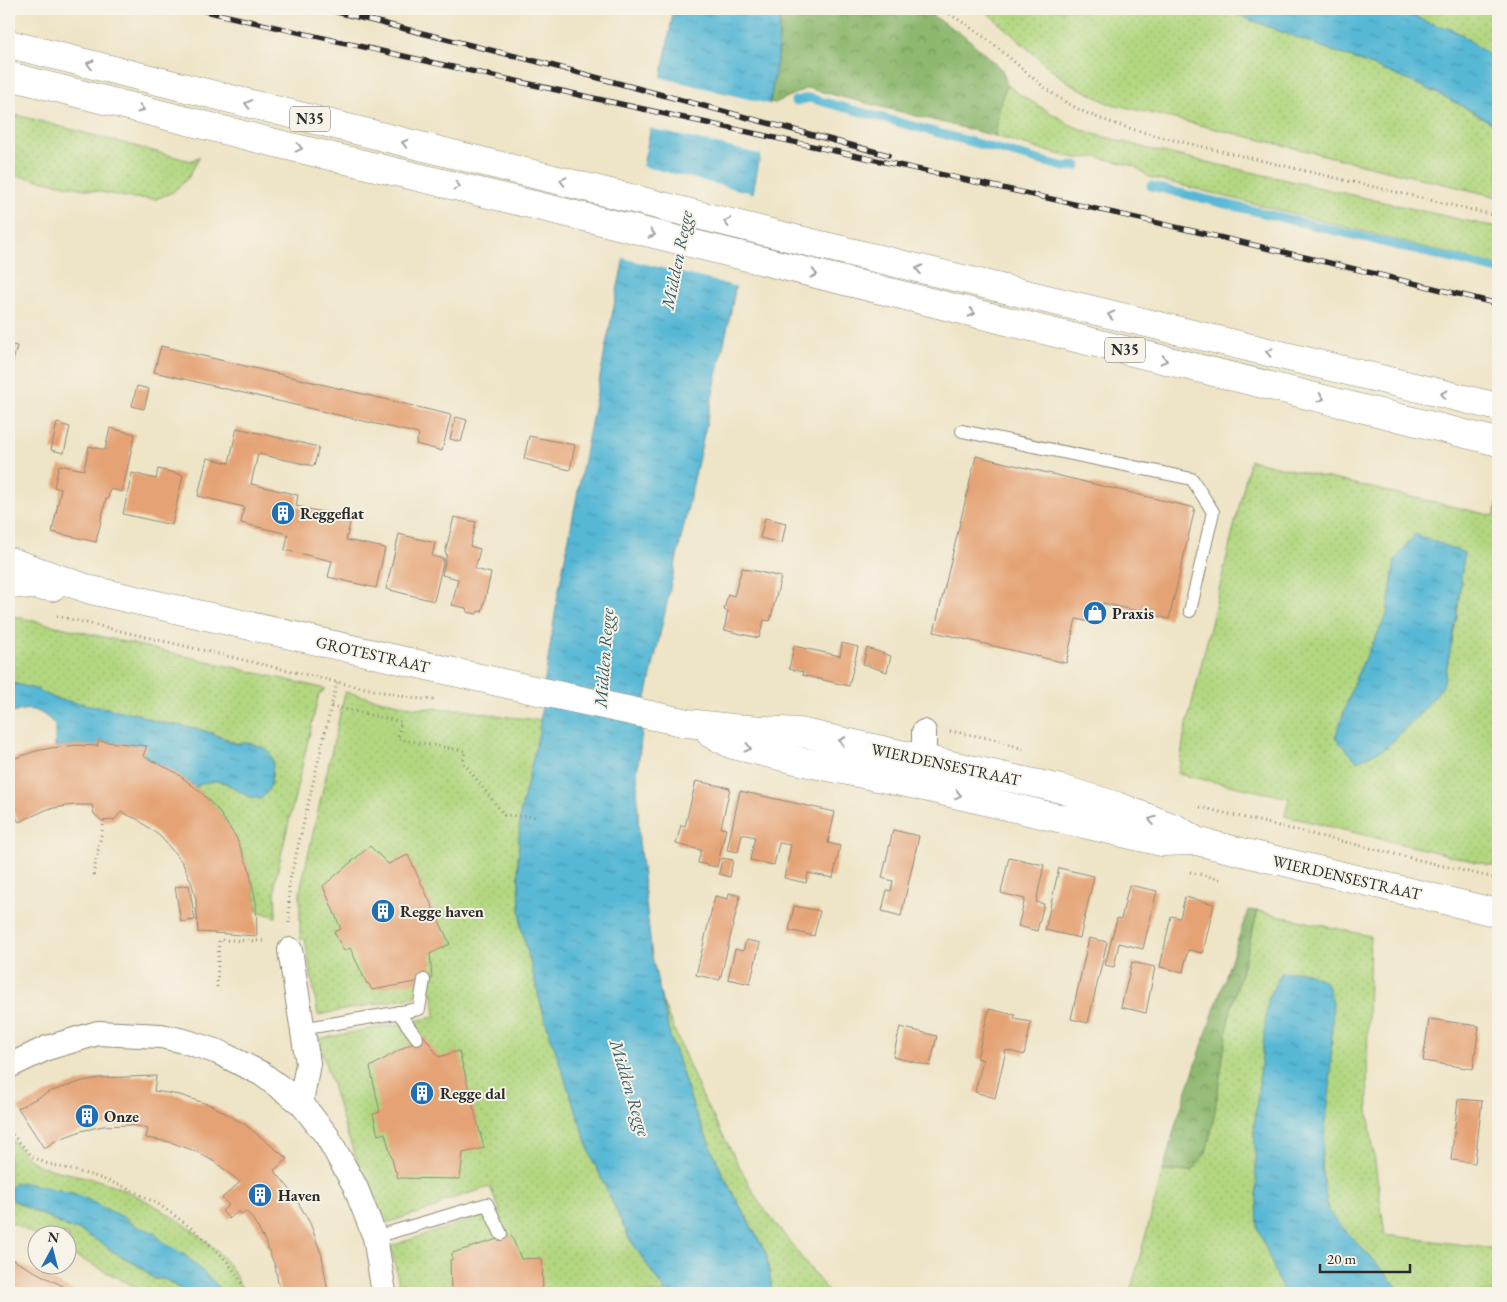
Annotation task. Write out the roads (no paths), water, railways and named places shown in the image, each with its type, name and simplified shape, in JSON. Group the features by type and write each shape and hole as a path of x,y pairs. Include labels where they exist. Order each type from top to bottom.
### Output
{"main road":[{"name":"N35","path":"9,44 775,234 1495,406"},
{"name":"N35","path":"9,76 271,142 605,222 1491,440"},
{"name":"GROTESTRAAT","path":"9,562 91,590 655,716"},
{"name":"GROTESTRAAT","path":"9,584 91,590"},
{"name":"WIERDENSESTRAAT","path":"655,716 687,723 732,728 799,732 924,745 1117,806 1169,826 1196,840 1498,913"},
{"name":"WIERDENSESTRAAT","path":"687,723 733,744 804,762 916,785 1162,842 1196,840"}],"street":[{"path":"916,785 924,745"},
{"path":"290,946 301,1028 308,1063 301,1103"},
{"path":"9,1066 47,1048 98,1033 161,1036 184,1041 218,1052 262,1074 301,1103 327,1136 355,1186 375,1237 384,1293"}],"lane":[{"path":"962,431 1192,480 1213,512 1190,611"},
{"path":"301,1028 419,1009 424,980"},
{"path":"398,1012 417,1038"},
{"path":"375,1237 487,1204 501,1234"}],"water":[{"name":"Midden Regge","path":"671,9 780,9 778,54 730,316 646,698 637,774 639,841 652,956 670,1036 694,1109 724,1177 766,1253 772,1289 775,1293 666,1293 629,1238 592,1158 543,1013 521,926 518,862 520,814 539,732 558,594 609,330 663,69 672,19"},
{"path":"1225,9 1388,9 1407,13 1429,23 1451,29 1461,34 1498,62 1498,127 1433,91 1399,76"},
{"path":"1415,534 1464,553 1457,616 1443,686 1418,716 1386,748 1357,761 1335,738 1356,677 1387,615 1395,560"},
{"path":"9,682 38,690 56,699 138,714 155,721 205,731 234,743 248,743 262,747 270,753 273,761 272,780 269,789 261,799 243,794 224,782 207,782 195,787 175,772 143,756 146,746 98,741 98,746 76,745 55,747 55,725 45,715 34,710 22,710 9,715"},
{"path":"1302,971 1325,981 1333,1001 1330,1088 1321,1164 1328,1211 1403,1293 1285,1293 1258,1228 1254,1128 1268,999 1281,973"},
{"path":"21,1182 76,1194 123,1217 138,1227 153,1232 167,1245 185,1255 217,1285 222,1293 187,1293 164,1279 154,1279 139,1266 78,1230 78,1224 61,1224 13,1200 10,1188 15,1183"}],"waterway":[{"path":"795,101 809,98 1064,167 1077,166"},
{"path":"1151,186 1498,270"}],"railway":[{"path":"197,9 522,83 1011,190 1336,264 1498,304"},
{"path":"325,9 535,61 888,155"}],"place":[{"name":"Reggeflat","path":"283,513"},
{"name":"Praxis","path":"1095,613"},
{"name":"Regge haven","path":"383,911"},
{"name":"Regge dal","path":"422,1093"},
{"name":"Onze","path":"87,1116"},
{"name":"Haven","path":"260,1195"}]}
